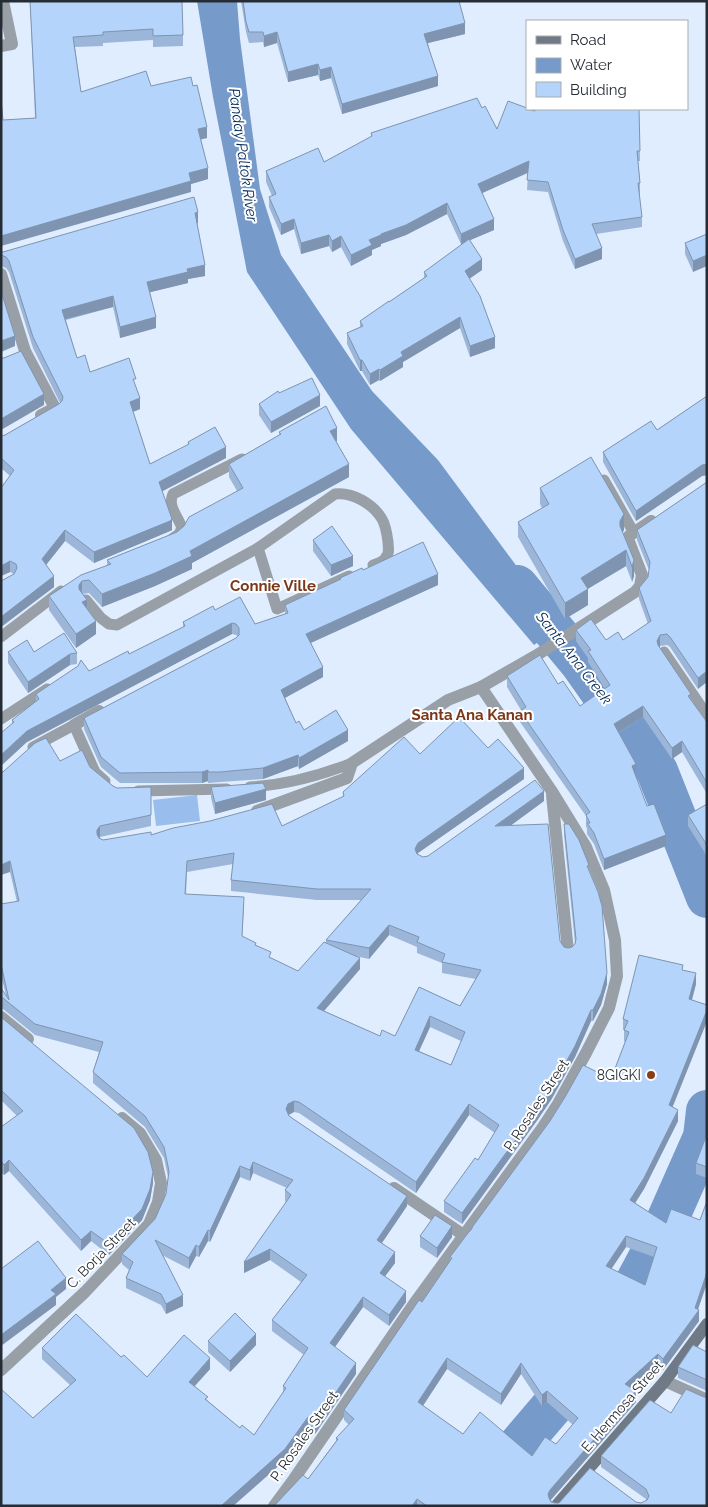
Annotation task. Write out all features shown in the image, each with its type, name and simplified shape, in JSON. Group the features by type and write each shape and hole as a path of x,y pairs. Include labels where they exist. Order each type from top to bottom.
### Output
{"street":[{"path":"1,46 12,44 3,1"},
{"path":"1,274 21,353 55,408 32,420"},
{"path":"246,814 265,809 347,778 352,763 448,700 482,687 537,655 635,592 640,586 642,575 628,539 634,532 658,516"},
{"name":"P. Rosales Street","path":"274,1506 416,1302 558,1104 608,1008 617,976 615,940 604,890 586,847 552,790 538,779 482,687"},
{"path":"74,725 108,707"},
{"path":"552,790 568,951"},
{"path":"1,1017 34,1045"},
{"name":"C. Borja Street","path":"1,1370 85,1292 149,1224 158,1202 161,1183 156,1160 140,1133 111,1110"},
{"path":"385,1182 465,1236"},
{"name":"E. Hermosa Street","path":"556,1506 593,1471 707,1324"},
{"path":"665,1380 707,1400"}],"lane":[{"path":"158,544 174,538 180,534 182,528 171,506 170,500 173,494 254,452"},
{"path":"601,474 634,532"},
{"path":"86,600 101,618 109,624 118,625 258,548 335,494 350,494 363,501 382,519 387,532 388,554 385,560 277,608 258,548"},
{"path":"1,637 73,582"},
{"path":"664,652 707,715"},
{"path":"1,719 59,681"},
{"path":"22,756 32,748 74,725 95,772 122,791 220,790 271,786 329,772 352,763"}],"shaded area":[{"path":"197,795 200,821 156,826 153,800"}],"water":[{"name":"Panday Paltok River","path":"197,1 237,1 240,39 260,189 281,255 372,391 438,460 561,626 534,645 351,429 247,272 213,97"}],"building":[{"path":"30,1 182,1 183,35 153,36 153,29 103,32 103,35 73,37 81,92 146,71 151,86 191,77 193,86 197,85 207,127 198,129 208,168 189,173 191,181 1,236 1,100 3,120 36,118"},
{"path":"243,1 459,1 465,23 424,34 438,76 342,104 331,67 320,70 318,64 288,72 277,32 264,36 263,32 249,32"},
{"path":"477,98 482,108 485,106 497,129 508,101 526,108 526,110 535,111 639,110 640,151 637,151 642,217 592,224 602,248 575,259 563,230 548,182 527,180 529,161 478,184 494,219 461,234 447,203 406,225 369,240 372,245 351,255 341,236 332,241 329,235 301,243 294,219 281,224 269,197 276,194 266,171 318,148 324,162 372,136 371,133"},
{"path":"194,197 198,212 195,213 205,265 187,269 188,272 147,282 156,317 120,327 113,296 62,310 77,358 85,355 90,372 129,358 136,379 133,379 140,398 130,402 150,464 189,444 188,442 215,427 226,447 159,482 172,519 170,521 94,552 65,530 42,559 54,576 1,617 1,581 14,574 17,568 16,564 10,561 1,566 1,488 14,470 1,458 1,436 59,404 63,397 33,337 9,261 1,255 1,252"},
{"path":"707,234 707,255 693,261 685,243"},
{"path":"469,239 482,259 465,271 480,296 495,337 470,346 460,317 401,352 403,356 370,374 362,360 360,360 347,333 363,326 360,321 427,276 424,272"},
{"path":"1,291 15,336 1,341"},
{"path":"21,351 44,394 1,419 1,358"},
{"path":"312,378 320,395 271,422 259,404 278,391 279,393"},
{"path":"707,396 707,464 702,465 636,511 603,452 651,421 657,430"},
{"path":"326,406 337,428 330,431 349,464 190,551 192,556 155,573 102,594 89,580 82,581 79,589 87,600 82,602 96,621 76,634 49,596 81,575 111,564 107,560 177,532 184,526 189,517 243,488 229,464 281,434 279,432"},
{"path":"591,457 624,514 620,521 620,526 634,560 632,567 626,550 581,578 588,589 565,603 518,522 549,504 540,488"},
{"path":"707,482 707,671 698,678 667,634 660,635 657,641 691,694 688,696 707,722 707,783 682,741 672,748 643,706 614,724 636,764 632,766 647,806 654,804 666,835 604,859 594,833 587,823 590,823 586,815 590,812 520,711 526,707 507,676 540,655 558,684 563,681 580,706 610,685 588,651 591,650 576,630 591,619 606,640 618,632 623,640 651,621 639,588 648,577 650,562 637,530"},
{"path":"332,526 353,556 331,565 313,540"},
{"path":"423,542 438,574 306,634 323,667 281,690 296,723 299,721 304,730 336,710 348,730 299,758 298,755 263,768 220,772 208,772 208,770 202,772 120,773 101,757 84,718 236,638 239,635 239,628 236,624 232,623 27,731 1,755 1,733 14,722 12,720 39,699 36,694 78,666 81,660 89,671 128,651 129,654 185,626 183,622 213,606 215,610 240,597 255,624 288,613 285,605 340,578 362,568 363,570"},
{"path":"64,633 77,653 70,654 28,682 8,652 27,640 34,652"},
{"path":"459,717 488,748 498,739 524,768 418,843 415,849 417,854 423,857 428,856 535,780 544,791 495,826 548,824 560,941 564,947 568,948 575,944 576,939 564,824 569,824 579,840 602,906 607,973 601,994 593,1010 591,1010 575,1046 536,1112 462,1213 444,1201 475,1158 478,1160 499,1125 469,1104 416,1182 299,1102 294,1101 288,1104 286,1109 289,1116 407,1196 377,1240 395,1252 380,1273 406,1291 389,1315 363,1297 330,1343 356,1363 315,1423 308,1417 285,1449 221,1506 1,1506 1,1389 33,1418 76,1380 42,1348 76,1314 121,1357 124,1355 147,1377 184,1335 210,1358 189,1382 208,1397 205,1399 240,1428 242,1425 254,1435 286,1388 283,1386 308,1348 272,1320 307,1275 270,1249 244,1262 291,1195 285,1190 293,1180 253,1162 250,1170 240,1166 210,1231 208,1230 199,1247 196,1245 189,1258 155,1240 183,1295 166,1304 161,1294 126,1278 133,1262 122,1254 155,1219 166,1194 169,1171 164,1147 145,1116 93,1072 103,1042 35,1024 1,998 1,988 9,1000 1,964 1,904 19,901 10,861 1,865 1,772 35,743 46,738 60,761 82,750 90,767 117,788 151,787 151,815 100,826 97,834 103,840 151,832 151,835 272,804 282,826 344,796 343,792 404,737 420,754","holes":["234,853 231,880 317,889 371,889 326,940 369,948 389,925 419,937 417,942 445,954 442,962 481,970 460,1006 419,987 395,1036 382,1030 380,1036 317,1008 360,958 324,942 298,971 269,957 271,952 255,945 256,943 242,936 244,897 185,894 187,861","430,1016 465,1032 451,1065 415,1050"]},
{"path":"263,783 266,789 215,803 211,787"},
{"path":"707,804 707,847 688,815"},
{"path":"639,955 683,965 682,970 696,973 689,999 707,1005 707,1010 669,1105 678,1110 644,1178 630,1200 666,1223 671,1209 700,1220 707,1201 707,1272 695,1308 699,1310 663,1359 658,1354 625,1384 636,1391 548,1494 551,1502 559,1503 590,1468 636,1502 641,1503 647,1500 649,1496 646,1489 601,1456 650,1400 671,1413 686,1389 707,1397 707,1506 427,1506 417,1499 412,1506 274,1506 303,1475 308,1479 338,1439 336,1438 354,1419 344,1410 419,1300 422,1302 452,1258 450,1257 550,1121 583,1065 611,1079 629,1032 624,1030 628,1021 623,1019","holes":["626,1236 657,1247 645,1285 606,1266","447,1358 501,1394 521,1363 542,1395 547,1391 578,1418 556,1444 545,1437 532,1456 480,1412 463,1434 418,1402"]},
{"path":"1,1017 134,1128 148,1152 153,1172 150,1189 142,1209 109,1244 91,1231 81,1240 9,1160 4,1165 1,1161 1,1127 23,1111 1,1090"},
{"path":"707,1134 707,1167 696,1163"},
{"path":"435,1215 452,1226 437,1248 420,1236"},
{"path":"38,1241 66,1278 51,1290 56,1294 1,1335 1,1269"},
{"path":"235,1313 256,1334 230,1361 208,1341"},
{"path":"693,1345 707,1352 707,1380 678,1367"}],"waterway":[{"name":"Santa Ana Creek","path":"517,586 580,662 657,771 707,897"},
{"name":"Santa Ana Creek","path":"467,1506 579,1375 602,1340 658,1241 704,1137 707,1111"}],"place":[{"name":"8GIGKI","path":"651,1075"}],"district":[{"name":"Connie Ville","path":"273,586"},
{"name":"Santa Ana Kanan","path":"472,715"}]}
